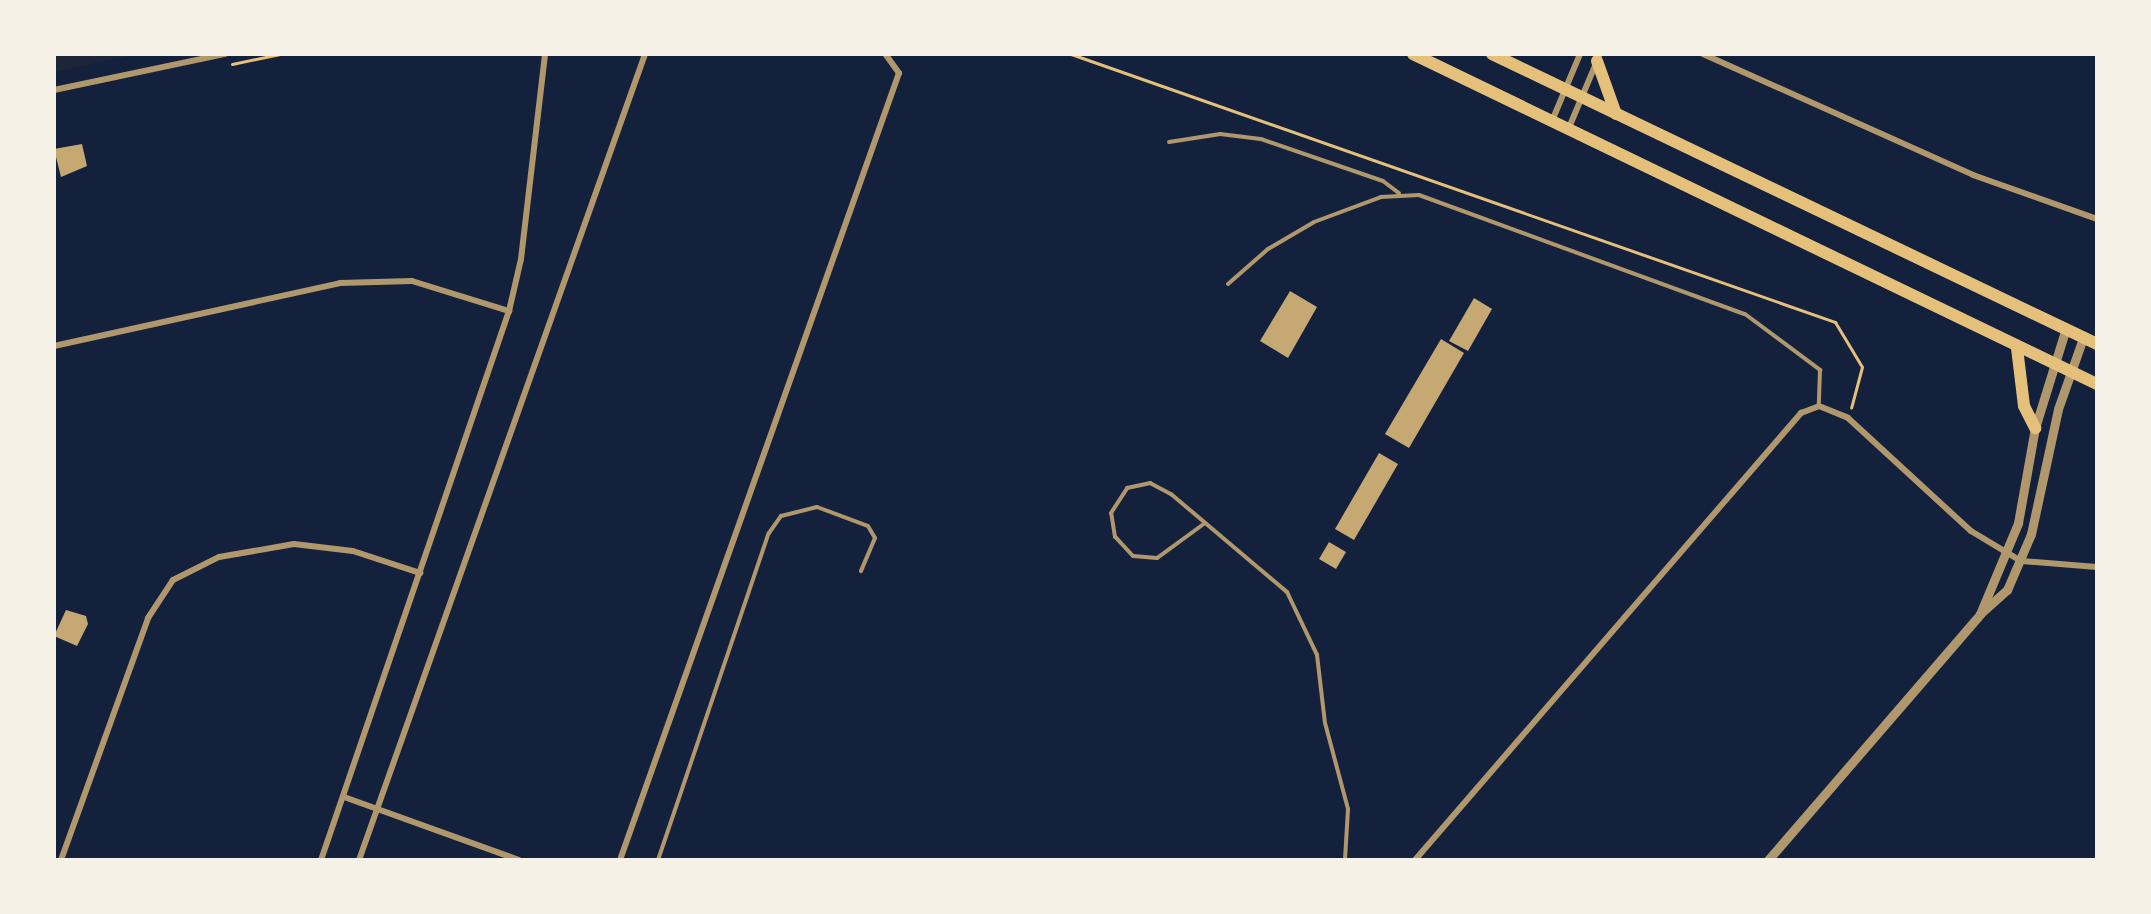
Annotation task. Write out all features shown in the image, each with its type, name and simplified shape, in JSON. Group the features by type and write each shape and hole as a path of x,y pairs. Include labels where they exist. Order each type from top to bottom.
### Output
{"highway":[{"path":"1413,54 2017,348 2097,384"},
{"path":"1492,54 2065,331 2097,344"},
{"path":"1598,58 1616,114"},
{"path":"2017,348 2024,406 2035,428"}],"street":[{"path":"54,90 225,54"},
{"path":"321,860 509,310 521,259 545,54"},
{"path":"359,860 645,54"},
{"path":"620,860 899,73 885,54"},
{"path":"1552,122 1580,54"},
{"path":"1704,54 1973,175 2097,219"},
{"path":"1568,130 1598,58"},
{"path":"54,346 340,283 412,281 509,310"},
{"path":"1980,614 2008,554 2035,428 2065,331"},
{"path":"1768,860 1980,614 2000,600 2021,561 2070,373 2083,338"},
{"path":"1415,860 1801,412 1819,406 1848,418 1971,531 2021,561 2097,567"},
{"path":"61,860 147,618 172,580 219,557 294,544 353,551 420,573"},
{"path":"344,797 519,860"}],"lane":[{"path":"1169,142 1220,134 1261,139 1383,181 1399,194"},
{"path":"1228,284 1268,249 1314,222 1399,194 1430,199 1745,314 1820,370 1819,406"},
{"path":"1204,523 1157,558 1141,557 1115,537 1111,513 1127,488 1150,483 1204,523 1287,592 1317,655 1325,723 1348,809 1345,860"},
{"path":"658,860 775,525 781,516 818,507 868,526 875,538 861,571"}],"path":[{"path":"1071,54 1835,322 1862,367 1848,418"}],"shaded area":[{"path":"54,54 137,54 54,72"}],"building":[{"path":"82,144 87,166 61,177 54,149"},
{"path":"1290,291 1317,307 1288,358 1260,341"},
{"path":"1474,298 1492,309 1468,351 1449,341"},
{"path":"1441,339 1464,353 1409,448 1385,434"},
{"path":"1379,453 1398,464 1354,540 1335,529"},
{"path":"1329,542 1346,552 1336,569 1319,559"},
{"path":"66,610 86,616 88,624 77,646 54,636"}]}
